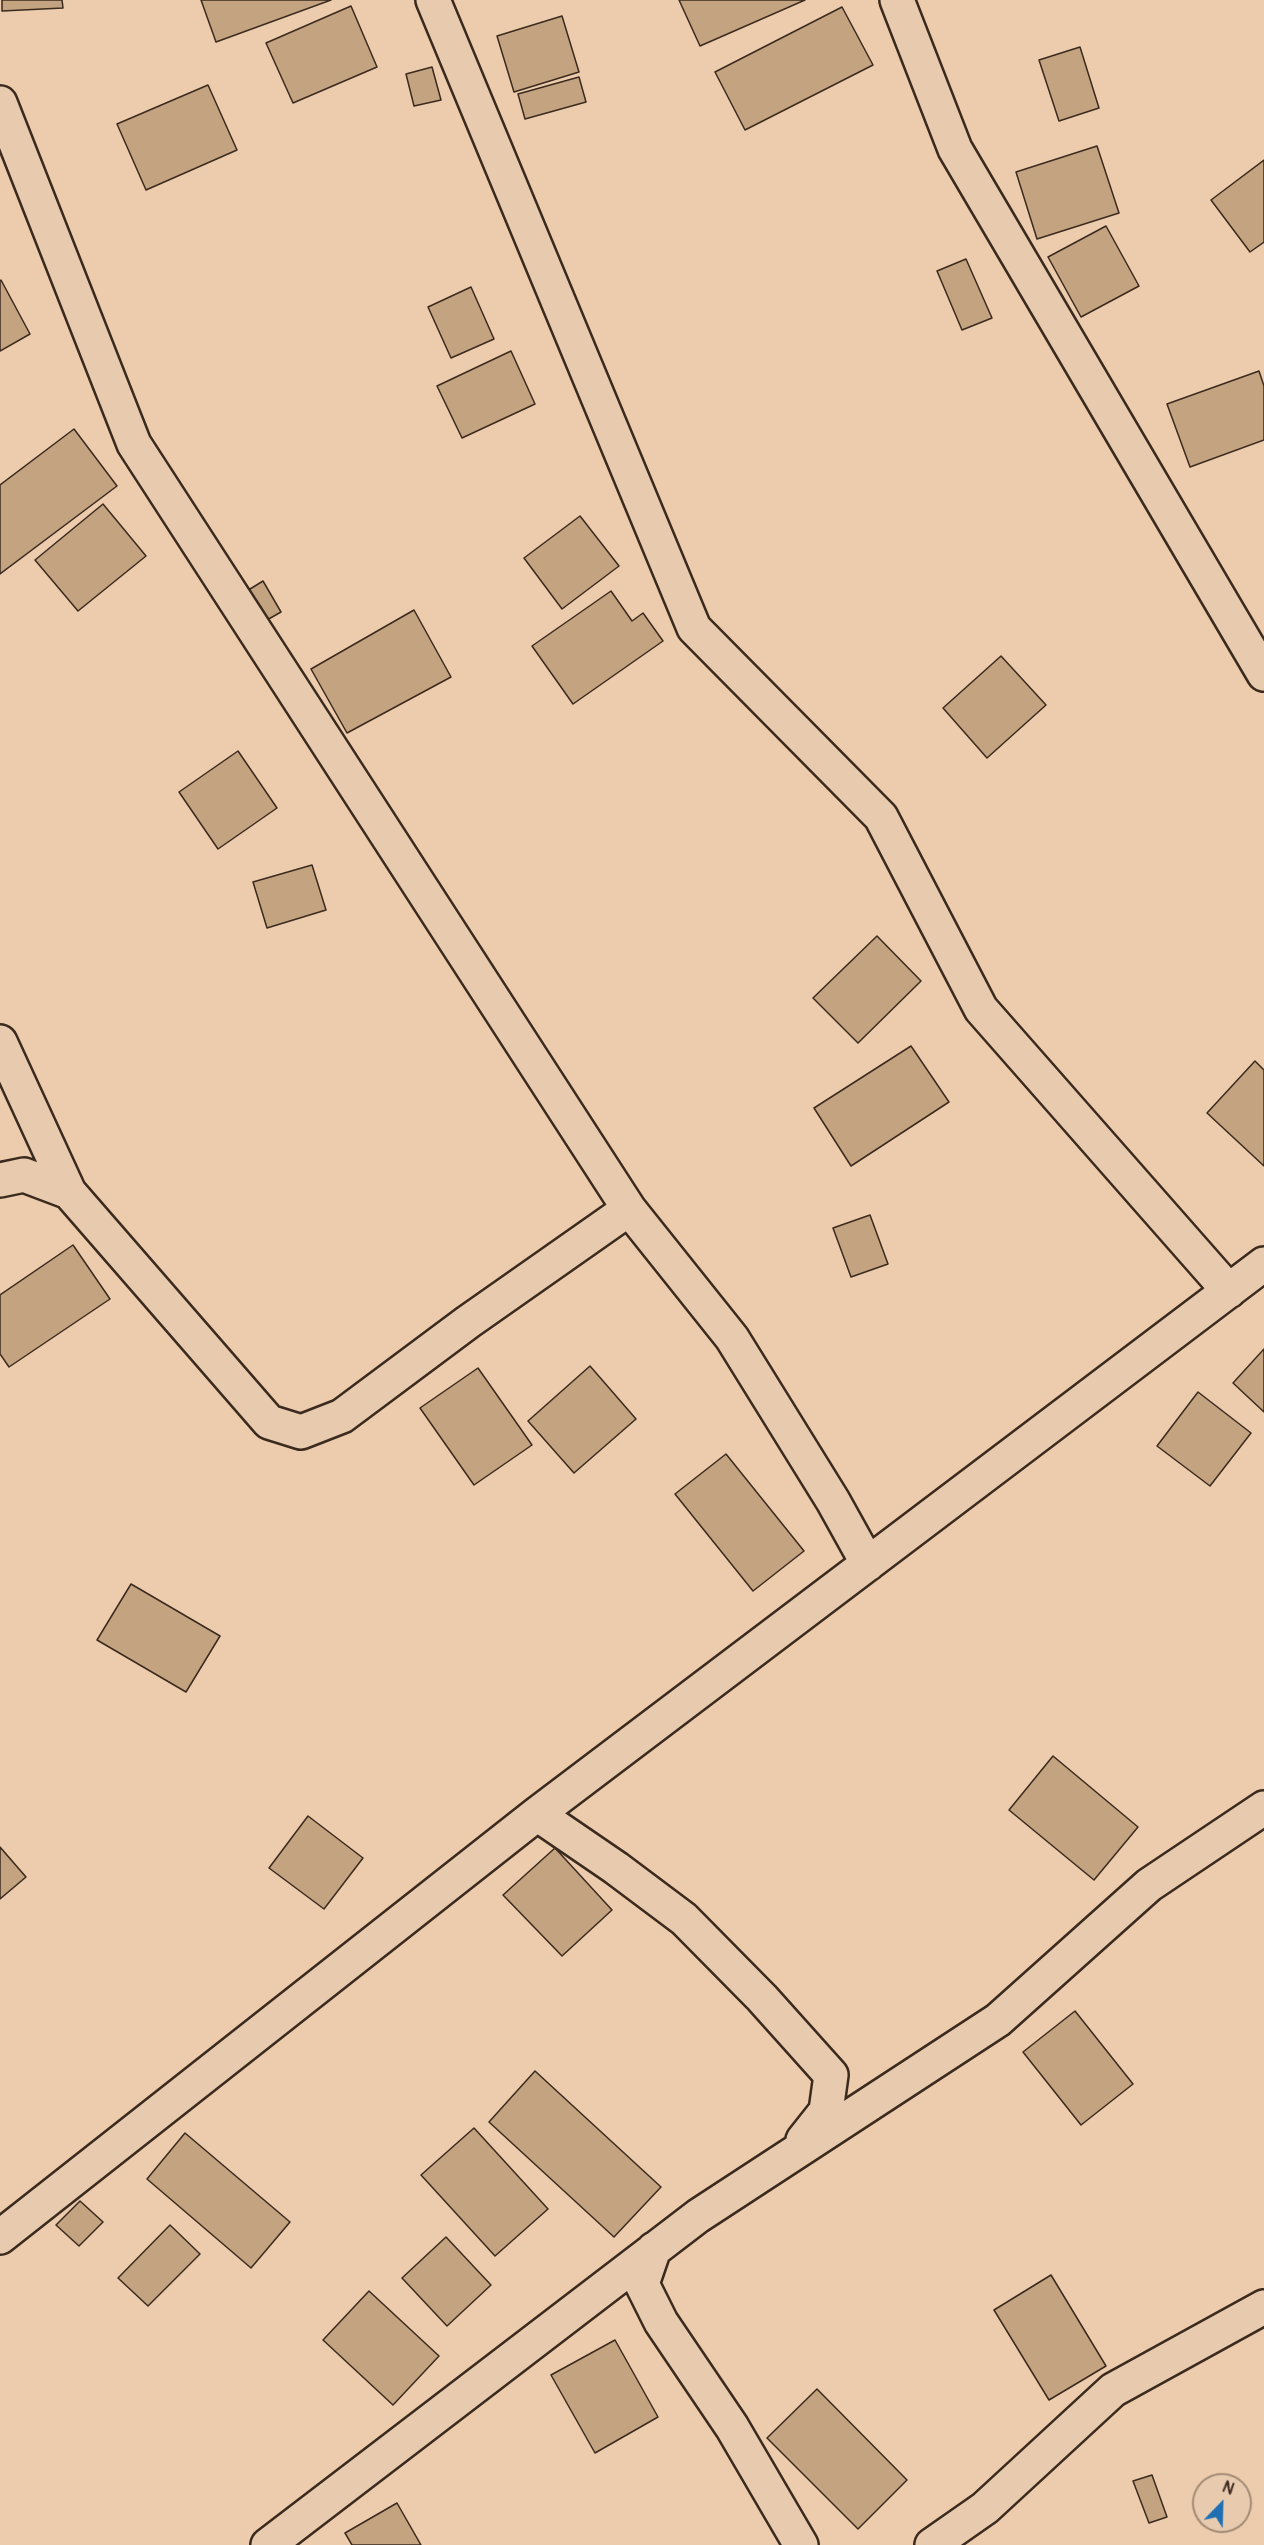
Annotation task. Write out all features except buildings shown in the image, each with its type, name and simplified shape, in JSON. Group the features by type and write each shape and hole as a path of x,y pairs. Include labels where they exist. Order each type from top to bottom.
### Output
{"street":[{"path":"433,0 694,628 881,817 981,1008 1229,1291"},
{"path":"897,0 955,149 1264,674"},
{"path":"0,103 134,444 629,1209 732,1338 833,1501 868,1564"},
{"path":"0,1042 69,1192 269,1422 301,1432 342,1416 468,1322 629,1209"},
{"path":"0,1180 24,1175 69,1192"},
{"path":"0,2237 537,1814 1264,1264"},
{"path":"268,2545 698,2216 998,2020 1149,1885 1264,1808"},
{"path":"537,1814 684,1919 762,1998 831,2075 860,2087 893,2088"},
{"path":"790,2156 826,2111 831,2075"},
{"path":"654,2249 642,2284 661,2322 732,2427 801,2545"},
{"path":"932,2545 985,2508 1113,2390 1264,2307"}]}
